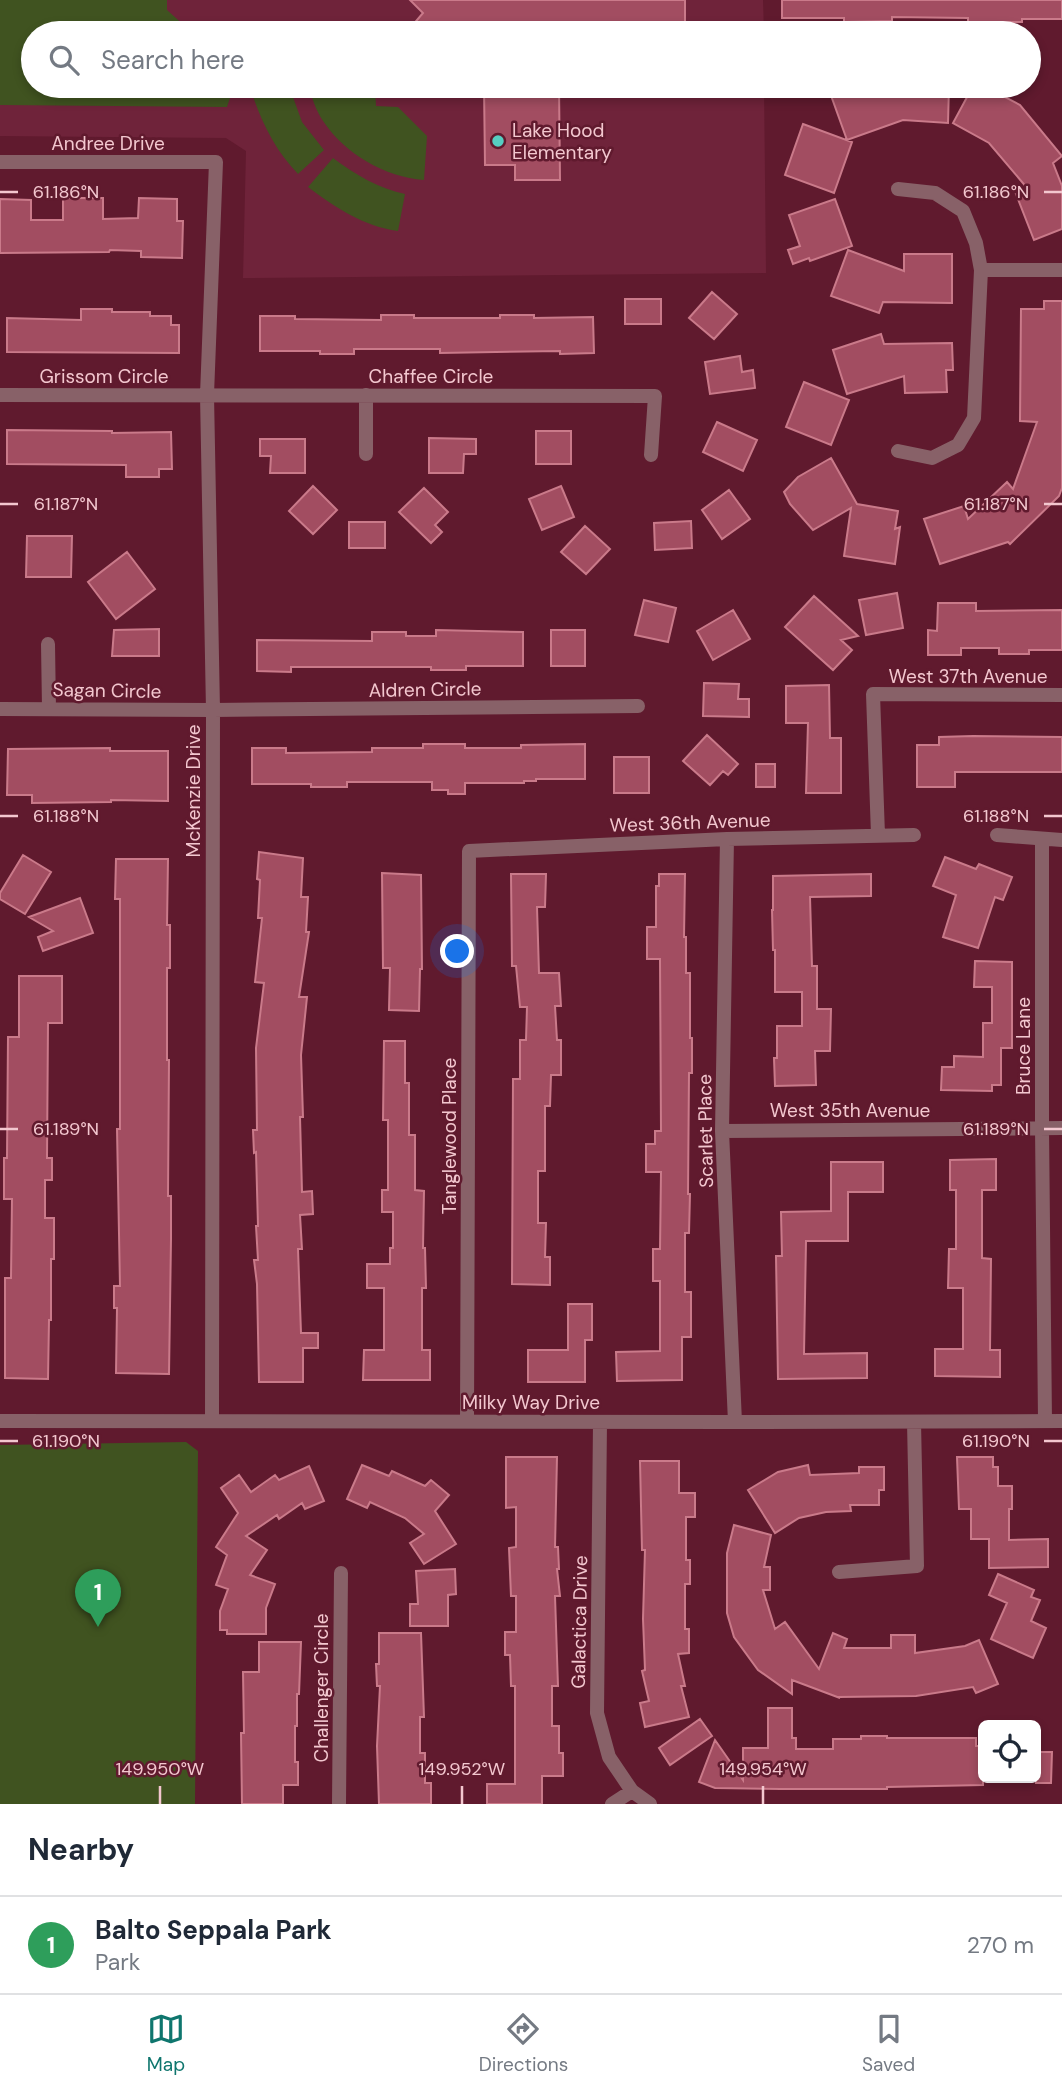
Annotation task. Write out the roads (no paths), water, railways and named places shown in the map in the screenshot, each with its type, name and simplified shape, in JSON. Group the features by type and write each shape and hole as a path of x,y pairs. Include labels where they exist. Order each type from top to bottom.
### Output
{"street":[{"name":"Andree Drive","path":"0,162 216,162"},
{"name":"McKenzie Drive","path":"212,1420 213,710 207,395 216,162"},
{"path":"898,189 935,193 964,211 976,243 981,270 974,418 958,445 932,458 898,451"},
{"path":"981,270 1062,270"},
{"name":"Grissom Circle","path":"0,395 207,395"},
{"name":"Chaffee Circle","path":"207,395 655,396 651,455"},
{"path":"366,395 366,454"},
{"path":"48,644 49,709"},
{"name":"West 37th Avenue","path":"878,835 873,695 1062,695"},
{"name":"Aldren Circle","path":"213,710 638,706"},
{"name":"Sagan Circle","path":"0,709 213,710"},
{"name":"West 36th Avenue","path":"468,851 727,839 914,835"},
{"path":"997,835 1062,840"},
{"name":"Scarlet Place","path":"727,839 723,1131 735,1422"},
{"name":"Bruce Lane","path":"1042,840 1045,1421"},
{"name":"Tanglewood Place","path":"467,1421 468,851"},
{"name":"West 35th Avenue","path":"723,1131 1062,1128"},
{"name":"Milky Way Drive","path":"0,1421 1062,1421"},
{"name":"Galactica Drive","path":"600,1422 597,1713 609,1757 632,1791 650,1804"},
{"path":"839,1572 917,1566 914,1422"},
{"name":"Challenger Circle","path":"339,1804 341,1573"},
{"path":"612,1804 632,1791"}],"place":[{"name":"Lake Hood Elementary","path":"498,141"},
{"name":"Balto Seppala Park","path":"98,1627"}]}
